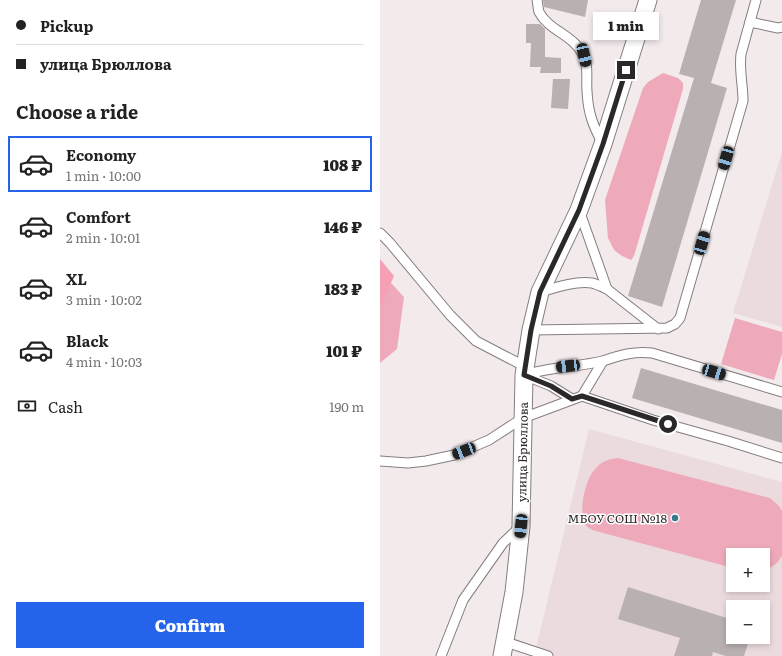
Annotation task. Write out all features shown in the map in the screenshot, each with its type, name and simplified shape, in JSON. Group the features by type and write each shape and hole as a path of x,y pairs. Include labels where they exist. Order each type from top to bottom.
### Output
{"street":[{"name":"улица Брюллова","path":"504,649 514,592 521,526 524,370 531,330 540,292 579,210 603,144 648,0"}],"lane":[{"path":"537,0 540,12 549,25 568,37 584,55 587,70 588,109 592,123 603,144"},
{"path":"531,330 658,329 667,328 675,324 680,318 743,101 740,63 741,54 756,0"},
{"path":"750,22 778,28 782,27"},
{"path":"579,210 607,289"},
{"path":"380,233 450,315 476,341 572,399"},
{"path":"540,292 562,285 581,283 593,284 607,289 658,329"},
{"path":"524,370 592,363 628,353 652,353 782,392"},
{"path":"582,396 603,361"},
{"path":"380,461 408,463 426,462 454,455 489,440 523,418 582,396 653,420 782,458"},
{"path":"441,656 463,600 503,543 521,526"},
{"path":"504,649 548,656"}],"shaded area":[{"path":"663,73 678,78 683,83 683,89 634,256 631,260 614,250 608,238 605,200 643,88 648,82"},
{"path":"782,152 782,327 733,313"},
{"path":"380,259 394,276 380,308"},
{"path":"380,271 404,297 397,349 380,363"},
{"path":"735,318 782,332 782,354 774,380 721,364"},
{"name":"МБОУ СОШ №18","path":"589,429 782,482 782,656 534,656"},
{"path":"618,458 770,498 782,511 782,556 777,563 770,568 770,548 726,548 726,566 592,530 583,520 583,499 592,472 601,464"}],"building":[{"path":"543,0 588,0 585,17 544,7"},
{"path":"701,0 736,0 711,83 727,88 662,307 628,296 694,78 679,74"},
{"path":"526,24 540,24 545,29 545,57 561,58 561,73 540,73 541,67 530,67 531,43 526,43"},
{"path":"553,79 570,79 568,109 551,108"},
{"path":"641,368 782,410 782,443 632,398"},
{"path":"628,587 726,618 726,644 748,644 744,656 726,656 713,652 712,656 674,656 680,638 618,619"}],"place":[{"name":"МБОУ СОШ №18","path":"675,518"}],"route":[{"path":"626,70 603,144 579,210 540,292 524,366 524,375 538,379 572,399 582,396 668,424"}]}
